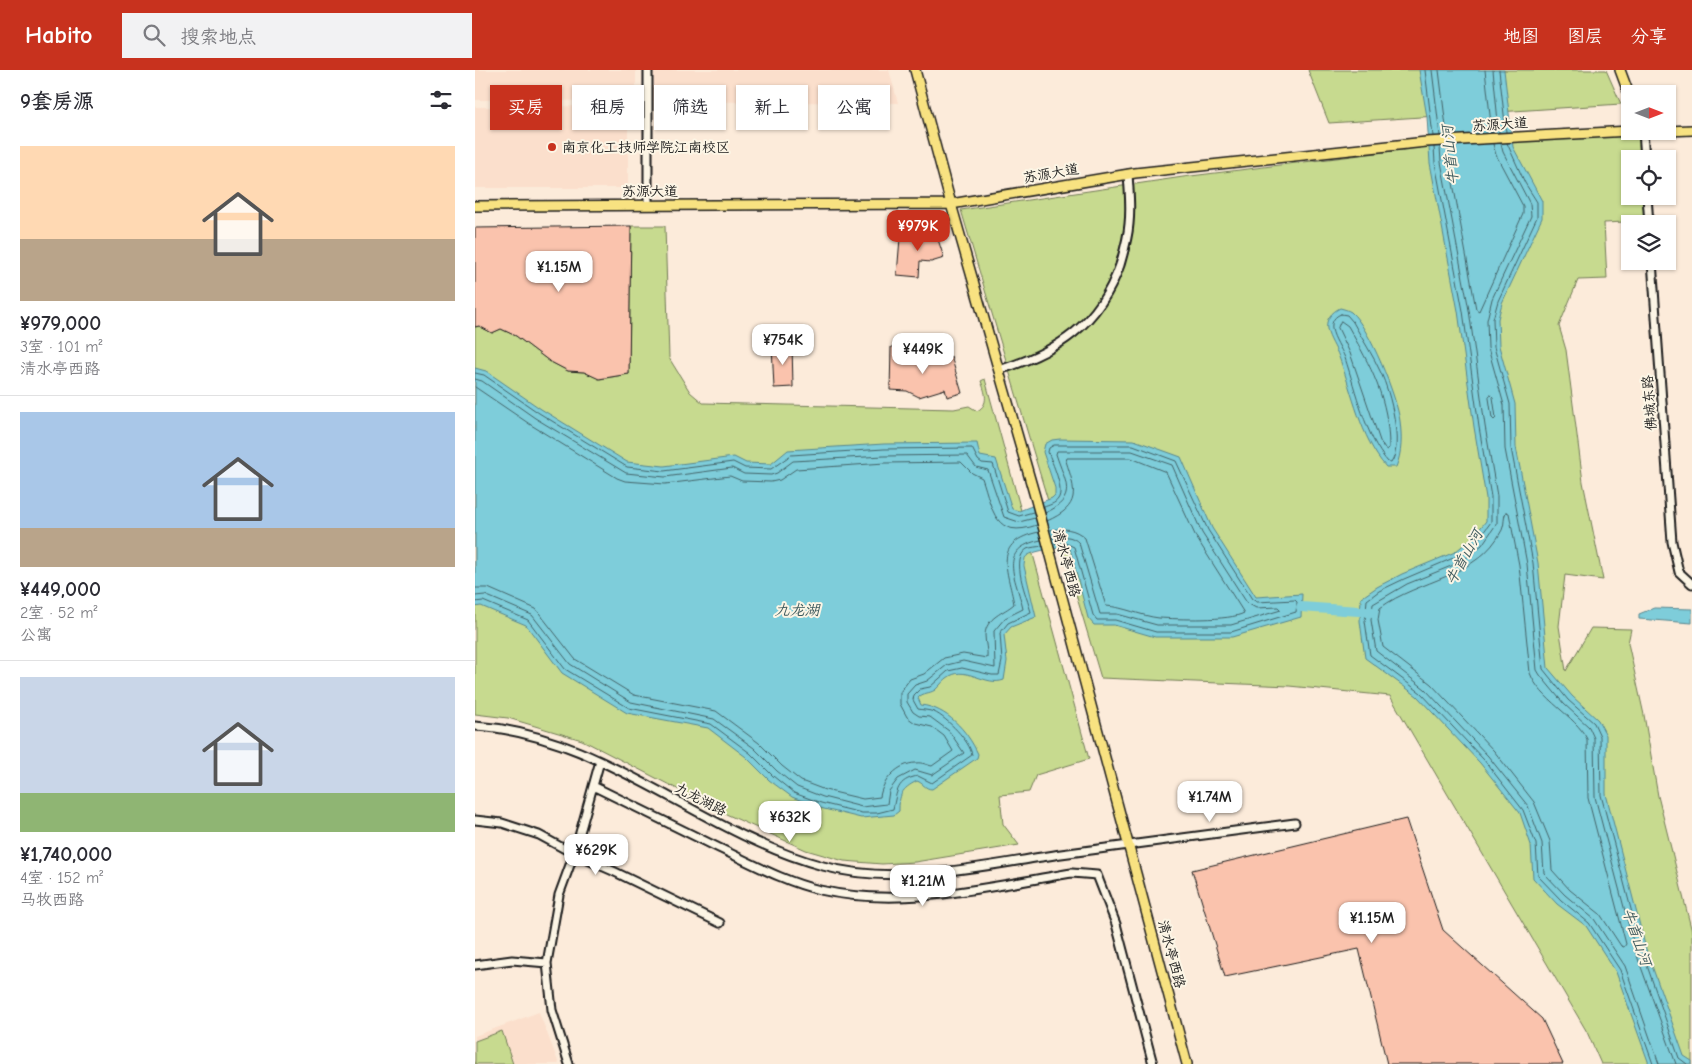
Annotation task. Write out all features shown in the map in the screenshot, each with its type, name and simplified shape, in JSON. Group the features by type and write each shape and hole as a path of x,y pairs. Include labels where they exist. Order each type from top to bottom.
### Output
{"main road":[{"name":"清水亭西路","path":"915,70 951,204 1036,500 1187,1064"},
{"path":"1620,70 1626,85"},
{"path":"1676,130 1692,130"},
{"name":"苏源大道","path":"475,206 951,204 1128,174 1426,142 1621,131"}],"street":[{"path":"648,70 648,205"},
{"path":"999,370 1035,357 1059,344 1088,321 1105,300 1126,247 1129,226 1128,174"},
{"name":"佛城东路","path":"1653,270 1672,542 1679,572 1692,584"},
{"name":"九龙湖路","path":"475,726 504,728 560,743 600,761 765,846 821,866 847,872 885,875 945,870 1295,823"},
{"path":"569,1064 552,1010 547,963 559,895 574,854 600,761"},
{"path":"593,786 745,860 795,882 821,890 856,895 915,896 1072,873 1097,875 1116,924 1153,1064"},
{"path":"475,820 502,823 539,835 574,854 720,923"},
{"path":"475,965 512,960 547,963"}],"shaded area":[{"path":"475,70 636,70 636,85 572,85 572,101 562,101 562,85 490,85 490,100 475,100"},
{"path":"652,70 889,70 898,103 890,103 890,85 818,85 818,102 808,102 808,85 736,85 736,102 726,102 726,85 654,85 654,101 651,101"},
{"name":"南京化工技师学院江南校区","path":"562,106 572,106 572,130 628,130 628,188 475,188 475,107 490,107 490,130 562,130"},
{"path":"539,1012 559,1064 475,1064 475,1036"}],"green space":[{"path":"1308,70 1606,70 1621,104 1329,123"},
{"path":"1621,135 1621,140 1639,140 1640,150 1621,150 1621,205 1645,205 1646,215 1621,215 1621,222 1604,223 1607,279 1578,280 1559,326 1566,350 1583,482 1603,580 1565,575 1559,626 1566,671 1591,628 1631,629 1628,643 1644,715 1658,796 1692,932 1692,1064 1601,1064 1587,1032 1390,696 1289,686 1101,678 961,210 1183,177 1425,147"},
{"name":"九龙湖","path":"631,226 665,226 669,358 690,392 703,403 954,409 969,406 977,411 984,405 985,401 985,393 981,381 985,379 1089,759 1036,775 1029,792 1000,795 1003,824 1019,845 915,862 882,864 844,861 806,850 726,814 582,740 508,718 475,714 475,327 479,326 492,333 501,329 516,336 549,361 568,371 584,372 600,379 629,374"},
{"path":"502,1031 513,1064 475,1064 475,1041"}],"water":[{"name":"牛首山河","path":"1419,70 1504,70 1513,147 1542,201 1542,218 1502,303 1498,319 1499,346 1515,404 1516,447 1538,563 1548,668 1572,696 1598,720 1606,735 1606,794 1646,949 1684,1056 1692,1061 1692,1064 1649,1064 1616,972 1586,926 1557,904 1533,878 1531,845 1520,813 1480,763 1417,696 1365,658 1360,621 1361,598 1402,574 1455,552 1473,537 1486,521 1486,498 1458,311 1430,163 1427,117"},
{"path":"1340,308 1351,312 1366,332 1394,396 1401,433 1400,451 1396,467 1386,467 1363,429 1339,357 1328,333 1328,319"},
{"name":"九龙湖","path":"475,368 486,371 541,409 627,462 664,466 734,457 746,463 771,464 788,450 884,444 977,443 980,456 996,459 1012,509 1019,511 1052,498 1055,495 1055,488 1043,452 1045,444 1052,440 1060,439 1134,440 1181,457 1212,528 1256,597 1302,594 1301,617 1232,637 1155,637 1114,625 1094,625 1088,618 1070,549 1053,549 1033,553 1025,558 1024,566 1036,617 1011,627 1004,635 1007,661 1004,680 990,681 963,673 956,674 948,677 935,690 918,698 921,705 948,715 962,729 978,754 977,758 932,789 917,781 912,784 902,793 899,811 894,815 861,818 820,808 792,797 769,780 746,757 708,728 627,713 562,673 526,625 481,606 475,607"},
{"path":"1654,608 1692,609 1692,623 1639,619 1639,614"}],"building":[{"path":"631,226 629,374 599,379 584,372 568,371 549,361 516,336 501,329 492,333 479,326 475,327 475,228"},
{"path":"934,227 944,258 931,262 920,261 919,277 897,275 900,238"},
{"path":"792,344 793,387 774,388 772,345"},
{"path":"891,347 904,347 907,359 939,360 951,356 962,393 947,397 945,389 919,397 907,391 890,390"},
{"path":"1406,819 1443,930 1542,1019 1563,1064 1387,1064 1359,949 1225,977 1192,870"}],"waterway":[{"path":"1301,607 1373,612"}],"place":[{"name":"南京化工技师学院江南校区","path":"552,147"}]}
